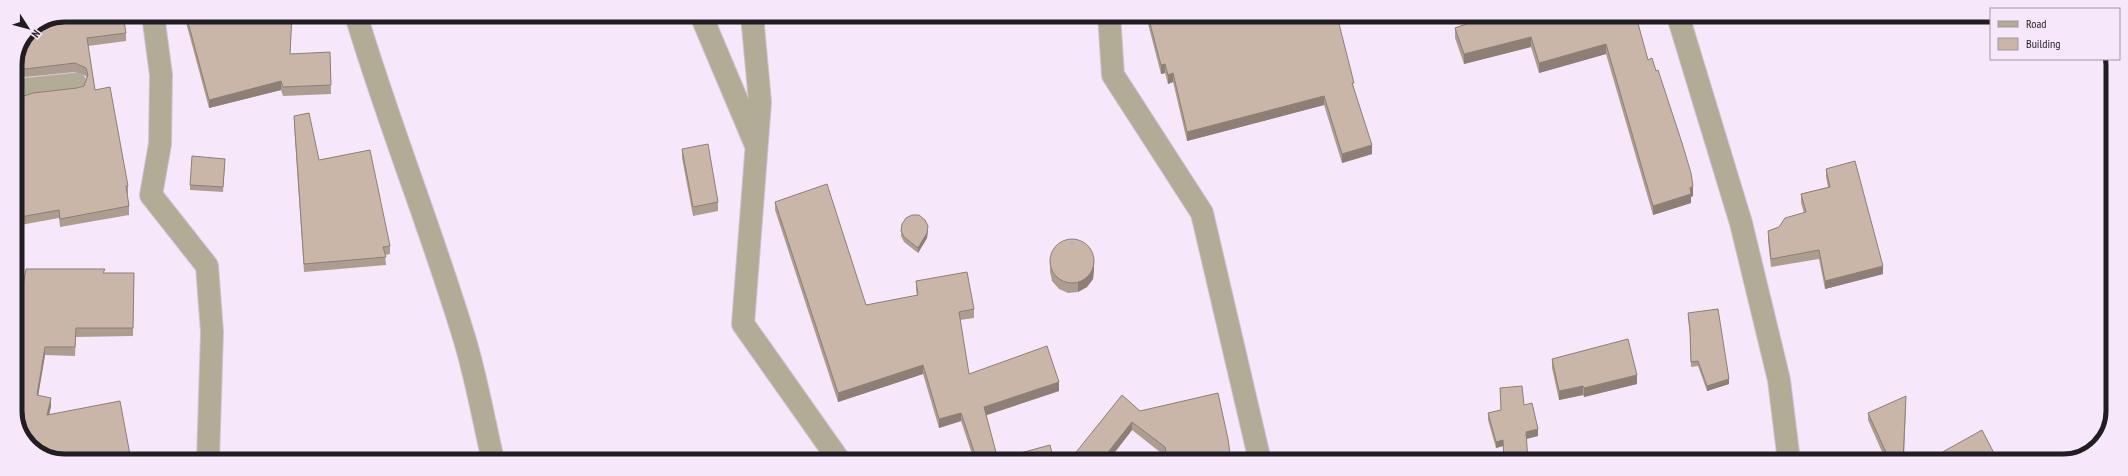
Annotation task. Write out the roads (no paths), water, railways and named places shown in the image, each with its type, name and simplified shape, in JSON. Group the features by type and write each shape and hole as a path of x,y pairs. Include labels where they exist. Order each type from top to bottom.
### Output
{"street":[{"path":"154,22 161,75 160,144 151,195 207,266 212,332 208,454"},
{"path":"358,22 380,94 443,271 464,336 492,454"},
{"path":"705,22 756,147"},
{"path":"753,22 760,102 743,324 835,454"},
{"path":"1109,22 1113,75 1202,213 1258,454"},
{"path":"1680,22 1741,223 1779,380 1788,454"},
{"path":"22,91 24,92 28,89 76,84"}]}
